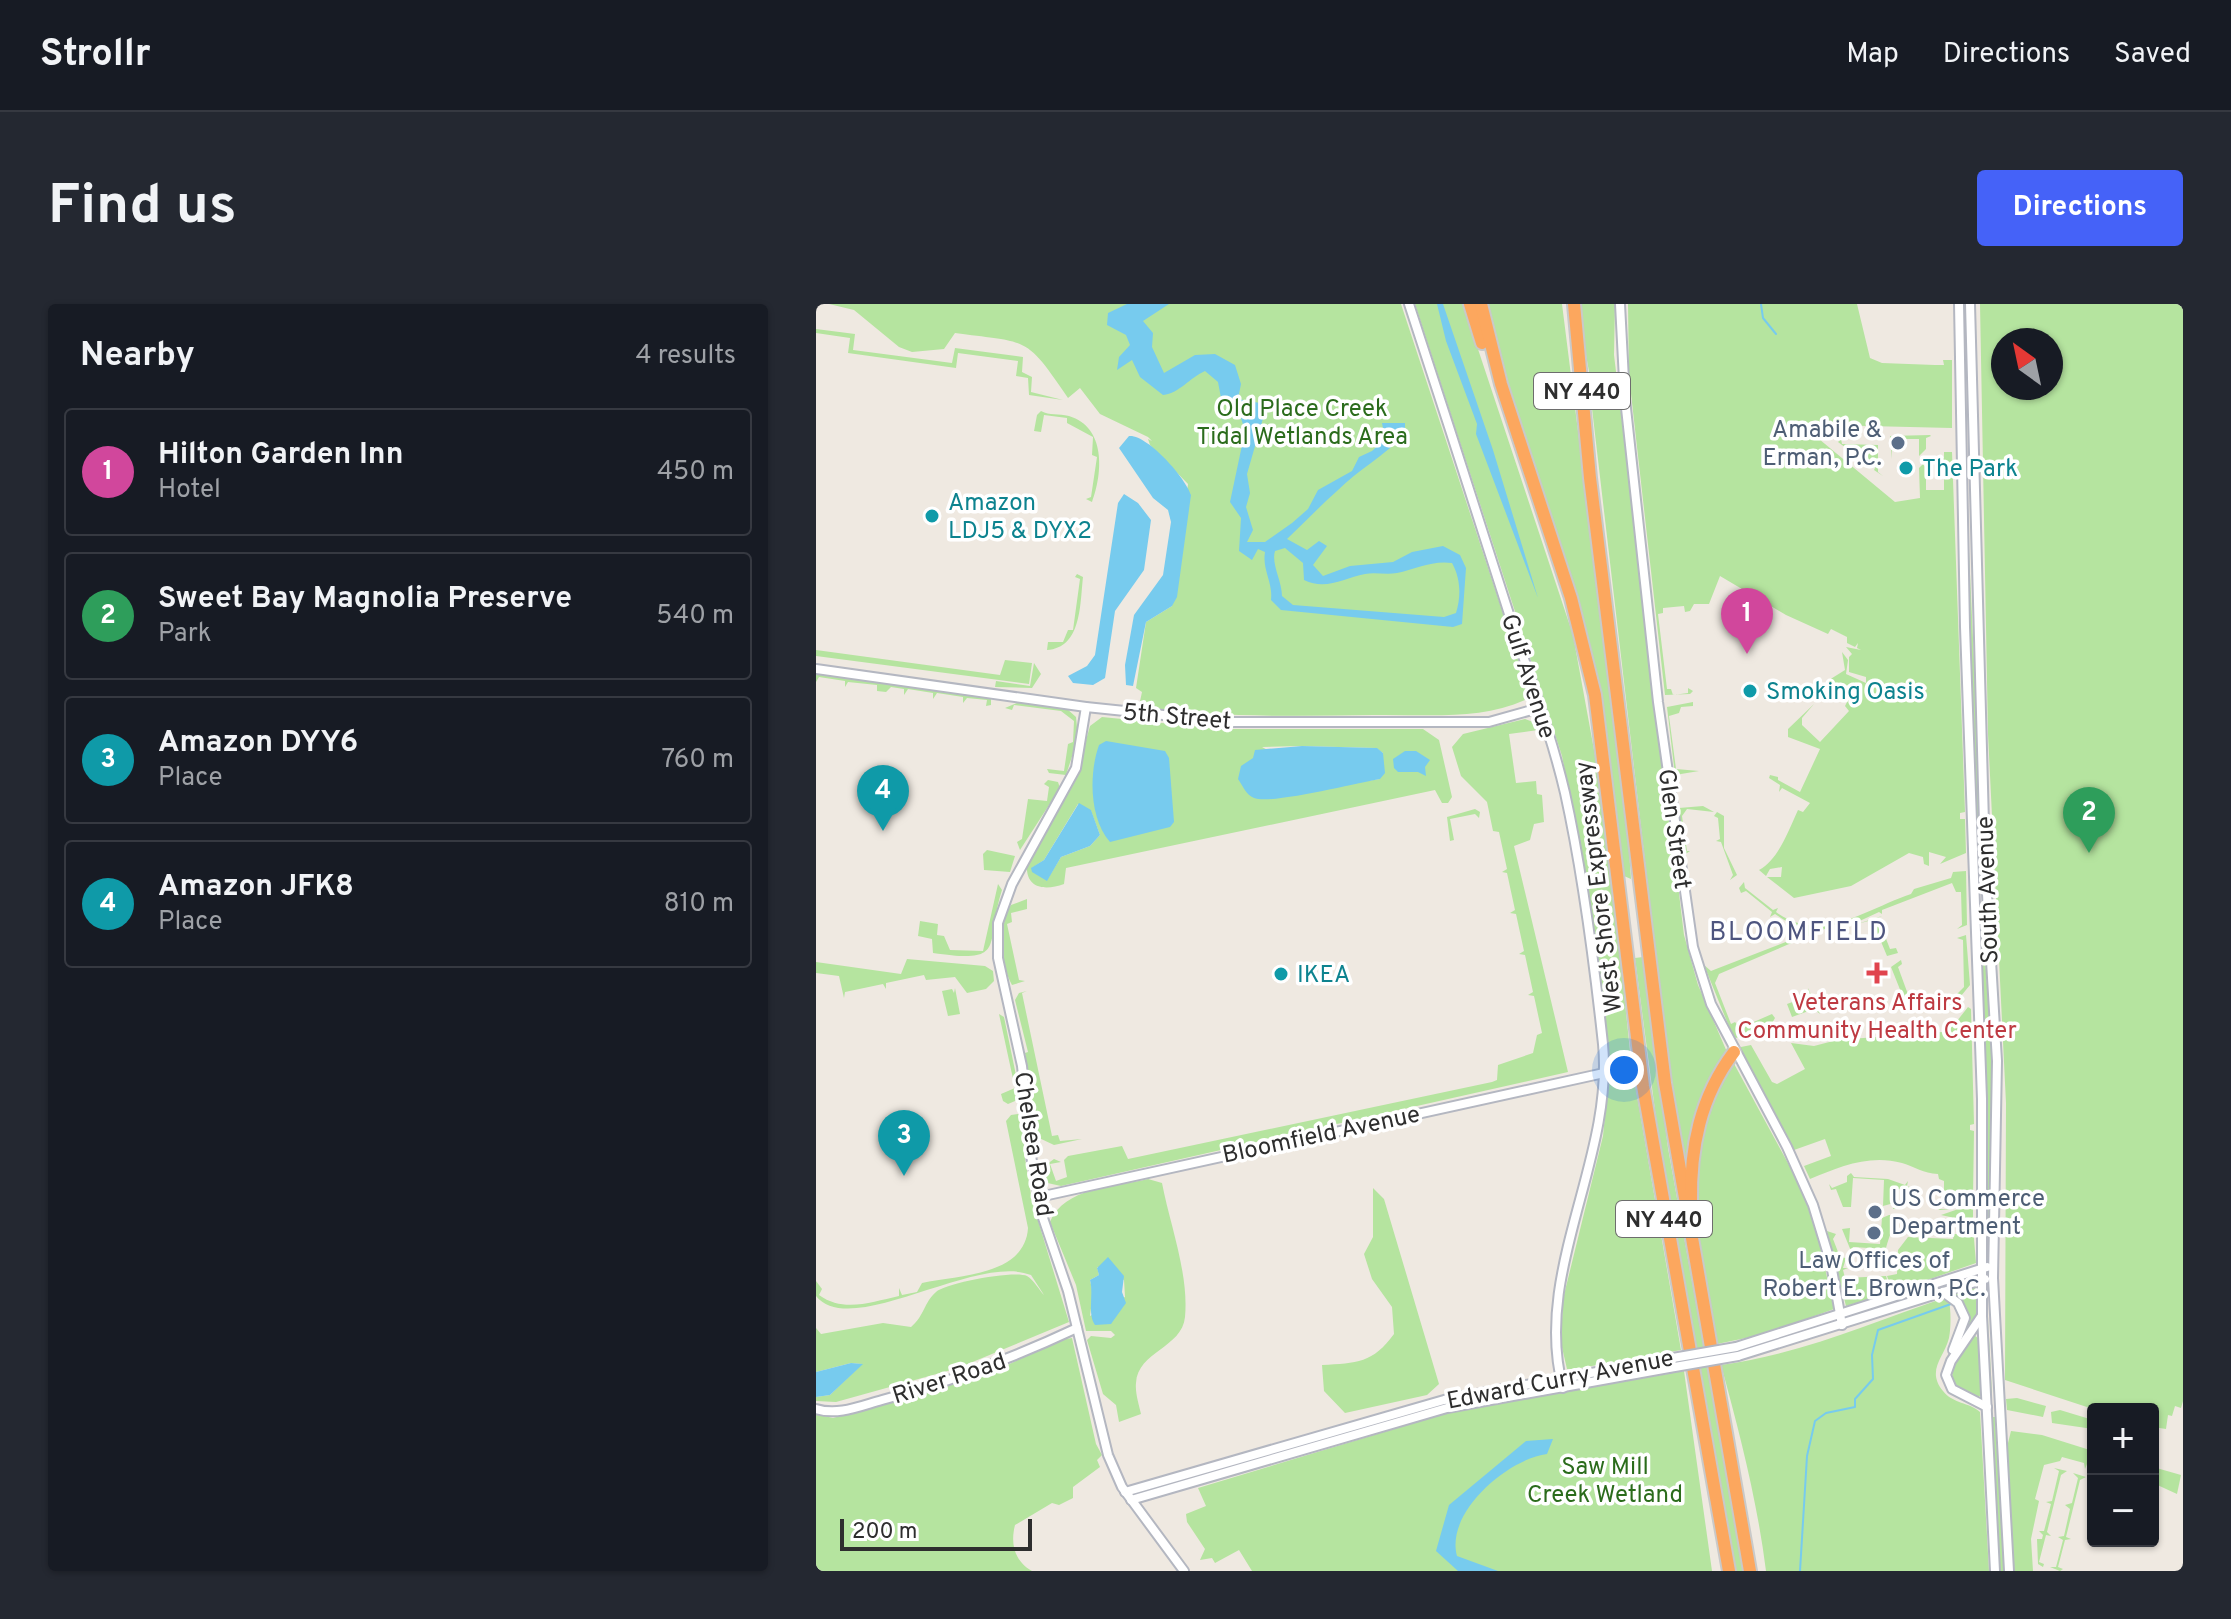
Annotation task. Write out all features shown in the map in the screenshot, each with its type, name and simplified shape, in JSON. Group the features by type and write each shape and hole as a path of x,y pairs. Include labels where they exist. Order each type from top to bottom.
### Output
{"highway":[{"path":"1470,304 1497,389 1512,420"},
{"name":"West Shore Expressway","path":"1481,304 1512,420 1571,598 1598,710 1643,1086 1729,1571"},
{"path":"1566,304 1590,478"},
{"name":"West Shore Expressway","path":"1574,304 1590,478 1665,1083 1750,1571"},
{"path":"1701,1282 1691,1218 1691,1162 1703,1107 1734,1052"},
{"path":"1712,1486 1720,1571"}],"street":[{"name":"Gulf Avenue","path":"1409,304 1539,708 1573,834 1604,1073 1587,1179 1566,1256 1556,1338 1563,1388"},
{"name":"Glen Street","path":"1620,304 1625,399 1658,702 1682,881 1700,974 1734,1052 1787,1147 1813,1205 1831,1264 1842,1325"},
{"name":"South Avenue","path":"1959,304 1965,627 1982,1099 1982,1316 1995,1571"},
{"name":"South Avenue","path":"1970,304 1985,861 1997,1061 1993,1278 2009,1571"},
{"name":"5th Street","path":"816,669 1198,720 1265,723 1489,722 1539,708"},
{"name":"Chelsea Road","path":"1086,707 1076,768 1012,884 998,923 998,958 1022,1066 1031,1156 1039,1197 1077,1328 1108,1455 1128,1496 1184,1571"},
{"name":"Bloomfield Avenue","path":"1039,1197 1604,1073"},
{"name":"Edward Curry Avenue","path":"1737,1352 1840,1314 1994,1266"},
{"name":"Edward Curry Avenue","path":"1240,1464 1444,1400 1561,1378 1737,1352 1842,1325 1993,1278"},
{"path":"1943,1292 1958,1303 1965,1318 1947,1370 1952,1389 1987,1407"},
{"path":"1947,1370 1982,1316"},
{"name":"River Road","path":"816,1409 841,1411 940,1385 997,1365 1077,1328"},
{"name":"Edward Curry Avenue","path":"1128,1496 1447,1408 1563,1388 1668,1363"}],"green space":[{"name":"Old Place Creek Tidal Wetlands Area","path":"829,304 1401,304 1526,683 1525,700 1489,711 1431,715 1256,715 1197,713 1139,706 1142,692 1136,688 1146,622 1172,606 1188,484 1150,445 1148,439 1152,441 1148,437 1100,414 1080,388 1068,398 1043,363 1023,346 1012,341 955,333 944,349 912,352 899,347 854,310"},
{"path":"1415,304 1463,304 1573,635 1601,788 1597,789 1605,807 1631,1061 1681,1350 1567,1369 1561,1343 1563,1299 1603,1136 1608,1084 1583,863 1562,756"},
{"path":"1487,304 1562,304 1627,820 1631,879 1624,876 1605,725 1587,636 1509,388"},
{"path":"1582,304 1615,304 1614,355 1684,935 1698,985 1727,1052 1702,1099 1691,1130 1685,1170 1665,1032 1591,400 1594,399 1582,333"},
{"path":"1628,304 1857,304 1870,358 1882,363 1935,365 1944,365 1943,360 1952,360 1952,428 1826,425 1819,439 1895,502 1920,498 1919,468 1923,464 1926,468 1926,490 1944,490 1944,461 1939,459 1944,458 1944,452 1952,452 1965,812 1960,813 1960,819 1965,819 1966,853 1940,864 1946,857 1929,852 1929,866 1924,864 1923,857 1909,853 1851,886 1794,898 1767,877 1781,877 1782,867 1770,869 1766,876 1759,870 1772,860 1798,810 1803,812 1810,803 1782,788 1779,792 1780,785 1769,778 1770,775 1778,777 1778,780 1800,792 1820,749 1788,737 1788,729 1814,704 1802,718 1802,725 1820,742 1849,711 1845,706 1848,700 1833,686 1830,688 1829,680 1845,670 1842,652 1848,660 1846,674 1866,683 1866,677 1849,672 1849,657 1852,654 1846,647 1861,650 1857,648 1858,643 1855,647 1847,643 1847,637 1831,629 1828,634 1786,615 1720,576 1709,604 1694,604 1690,611 1685,612 1684,606 1663,608 1663,613 1658,614 1667,689 1671,689 1673,695 1665,695 1629,376"},
{"path":"1980,304 2183,304 2183,1401 2181,1408 2175,1406 2172,1416 2168,1415 2166,1429 2159,1428 2159,1403 2087,1403 2087,1407 2005,1380 2006,1103 1988,734"},
{"path":"816,329 855,334 853,350 952,363 955,348 1023,357 1022,372 1032,377 1031,392 1063,400 1029,395 1028,378 1016,376 1018,361 958,353 956,368 848,353 850,338 816,333"},
{"path":"1041,411 1069,416 1090,430 1095,440 1099,465 1092,502 1086,499 1091,497 1097,457 1092,455 1093,437 1067,423 1067,418 1044,415 1041,432 1034,431 1037,415"},
{"path":"1890,436 1931,436 1926,438 1926,449 1919,456 1919,439 1892,439 1892,459"},
{"path":"1841,439 1842,444 1878,445 1878,472 1883,476 1874,470 1876,466 1850,445 1846,448 1838,442"},
{"path":"1965,465 1983,855 1980,856 1977,853"},
{"path":"1077,574 1083,577 1080,611 1073,633 1058,647 1047,650 1048,642 1063,642 1068,630 1073,630 1080,579 1075,577"},
{"path":"816,650 1000,675 1005,660 1032,663 1029,684 816,656"},
{"path":"1034,663 1041,674 1032,688 995,687 996,681 1030,686"},
{"path":"816,674 991,698 991,705 986,706 987,700 967,698 963,703 963,697 937,693 933,699 933,693 908,689 904,695 904,689 891,687 886,692 877,691 877,685 848,682 845,687 845,681 819,677 816,682"},
{"path":"1019,702 1066,708 1076,717 1078,738 1066,775 1049,773 1047,769 1064,771 1068,744 1073,742 1074,721 1061,711 1014,705 1012,710 1005,708"},
{"path":"1693,702 1693,706 1681,707 1679,713 1669,716 1676,769 1699,771 1675,775 1667,707"},
{"path":"1102,717 1222,729 1423,729 1439,740 1452,797 1448,803 1442,803 1435,790 1066,868 1064,884 1038,886 1029,879 1027,864 1074,783 1090,726","holes":["1262,747 1376,748 1383,753 1380,779 1333,786","1078,804 1091,811 1100,835 1090,846 1061,857 1047,880 1032,868 1044,860"]},
{"path":"1525,719 1536,723 1538,730 1509,734 1516,783 1536,781 1537,794 1542,795 1544,822 1534,824 1530,840 1514,846 1568,1072 1061,1186 1043,1182 1043,1167 1054,1159 1061,1162 1050,1164 1056,1181 1067,1177 1064,1160 1068,1156 1122,1146 1128,1159 1492,1082 1497,1080 1498,1065 1533,1053 1537,1035 1542,1033 1534,996 1528,995 1533,992 1525,955 1519,954 1524,951 1516,914 1510,913 1515,910 1507,873 1502,872 1507,869 1499,832 1493,831 1487,802 1461,776 1452,747 1463,734"},
{"path":"1048,780 1058,782 1060,788 1020,850 1017,842 1022,839 1028,799 1047,801 1049,787 1044,784"},
{"path":"1703,806 1714,812 1687,809 1682,816 1687,851 1690,851 1684,855 1679,808"},
{"path":"1475,809 1480,812 1479,818 1475,814 1450,819 1454,840 1450,841 1447,817"},
{"path":"1717,812 1724,816 1724,848 1737,875 1730,880 1733,875 1721,842 1716,841 1720,839 1718,818 1714,816"},
{"path":"987,850 1015,856 1010,872 984,870 983,854"},
{"path":"1966,871 1967,925 1957,929 1962,925 1961,892 1956,892 1952,883 1851,925 1848,919 1911,894 1914,889 1951,878 1953,872"},
{"path":"1744,882 1745,888 1793,921 1810,925 1844,921 1719,974 1715,983 1731,1024 1735,1022 1740,1028 1772,1014 1775,1018 1771,1025 1736,1038 1704,965 1711,971 1791,940 1790,935 1795,933 1792,926 1788,927 1789,923 1775,914 1770,917 1772,912 1746,891 1741,893 1739,888"},
{"path":"998,884 1002,890 992,937 983,953 957,956 933,953 932,939 918,936 920,921 938,924 937,935 944,936 950,950 983,951"},
{"path":"1027,899 1027,909 1011,913 1012,922 1007,924 1019,980 1025,981 1012,985 1005,967 1002,934 1011,905"},
{"path":"1882,916 1878,918 1890,949 1896,948 1898,953 1887,956 1872,920 1857,924"},
{"path":"1980,933 1984,942 1994,1088 1989,1263"},
{"path":"1966,935 1970,985 1956,1002 1952,999 1964,987 1963,940 1957,938"},
{"path":"1643,957 1668,1148 1744,1571 1734,1571 1660,1148 1635,958"},
{"path":"907,959 985,966 993,971 994,981 986,989 967,993 955,977 926,980 924,975 886,983 886,989 883,984 845,992 844,998 839,976 816,973 816,962 901,974"},
{"path":"1901,960 1902,964 1898,967 1913,1008 1907,1007 1891,967"},
{"path":"955,988 960,1014 948,1016 942,991 952,989 954,993"},
{"path":"1808,988 1820,1014 1814,1009 1792,1017 1787,1004 1809,996"},
{"path":"1027,991 1022,993 1052,1136 1058,1135 1060,1141 1082,1139 1054,1145 1037,1137 1025,1053 1028,1052 1015,1000 1019,993"},
{"path":"1968,1007 1971,1009 1973,1198 1952,1209 1940,1210 1938,1209 1939,1204 1939,1209 1946,1209 1947,1205 1949,1209 1957,1202 1952,1192 1944,1192 1944,1181 1939,1179 1938,1174 1890,1161 1854,1163 1810,1179 1804,1166 1831,1156 1825,1139 1794,1150 1741,1053 1741,1047 1751,1045 1772,1082 1777,1084 1805,1069 1791,1043 1814,1046 1837,1040 1942,1032 1953,1026"},
{"path":"999,1014 1004,1017 1018,1085 1021,1085 1022,1098 1008,1104 1001,1094 1015,1088"},
{"path":"1732,1060 1802,1189 1819,1241 1834,1309 1765,1334 1717,1344 1699,1233 1695,1178 1702,1122"},
{"path":"1018,1114 1024,1120 1024,1152 1032,1201 1069,1322 958,1368 836,1402 816,1401 816,1397 830,1395 862,1364 851,1363 816,1372 816,1328 821,1334 883,1323 911,1327 929,1300 942,1288 995,1276 1027,1276 1044,1295 1031,1275 1007,1271 979,1275 885,1303 857,1308 833,1307 816,1296 816,1281 822,1289 819,1295 828,1300 848,1305 868,1303 899,1296 899,1288 902,1295 917,1292 922,1283 971,1275 1003,1264 1015,1256 1024,1244 1028,1228 1006,1121 1011,1115"},
{"path":"1851,1173 1854,1177 1888,1179 1905,1185 1908,1181 1907,1186 1918,1190 1897,1189 1897,1194 1891,1195 1894,1203 1883,1206 1884,1180 1853,1178 1851,1207 1843,1207 1836,1189 1831,1190 1829,1184 1832,1188 1847,1182 1847,1176"},
{"path":"1148,1179 1162,1183 1182,1267 1185,1317 1176,1336 1152,1356 1139,1372 1136,1387 1141,1414 1119,1422 1116,1405 1103,1394 1087,1340 1091,1336 1111,1338 1115,1335 1111,1331 1086,1331 1076,1285 1050,1222 1057,1210 1078,1195","holes":["1097,1267 1124,1280 1125,1297 1090,1316 1093,1294 1090,1280 1099,1275"]},
{"path":"1373,1188 1384,1199 1439,1384 1427,1395 1345,1413 1324,1391 1322,1365 1363,1360 1379,1351 1394,1334 1392,1307 1372,1279 1364,1254 1373,1237"},
{"path":"1973,1204 1973,1222 1941,1215"},
{"path":"1895,1215 1885,1253 1884,1249 1853,1247 1851,1251 1842,1229 1850,1228 1849,1242 1880,1244 1882,1218"},
{"path":"1957,1224 1973,1227 1976,1263 1893,1292 1887,1276 1897,1274 1898,1250 1908,1237 1953,1239 1954,1234 1961,1234"},
{"path":"1827,1231 1836,1234 1833,1239 1840,1257 1846,1258 1843,1268 1848,1268 1843,1270 1845,1278 1886,1276 1891,1293 1846,1306"},
{"path":"1974,1287 1979,1291 1978,1317 1963,1337 1968,1314 1953,1295"},
{"path":"1944,1298 1949,1300 1950,1329 1936,1377 1947,1395 1980,1412 1989,1571 1766,1571 1747,1467 1721,1365 1806,1346"},
{"path":"1988,1318 1992,1394 1990,1392"},
{"path":"1974,1335 1979,1339 1982,1395 1978,1397 1955,1386 1952,1371 1956,1359"},
{"path":"1072,1338 1096,1444 1102,1455 1097,1460 1100,1467 1073,1487 1073,1498 1059,1505 1052,1503 1015,1525 1015,1552 1032,1571 816,1571 816,1414 833,1418 993,1372 1059,1340"},
{"name":"Saw Mill Creek Wetland","path":"1684,1371 1712,1571 1252,1571 1239,1550 1215,1563 1212,1558 1200,1560 1205,1549 1187,1522 1186,1514 1206,1506 1198,1488 1447,1413"},
{"path":"2017,1398 2046,1406 2043,1417 2007,1410 2006,1399"},
{"path":"2060,1410 2087,1418 2087,1428 2052,1423 2051,1412"},
{"path":"1992,1417 1995,1417 2004,1571 2000,1571"},
{"path":"2011,1431 2042,1435 2087,1449 2085,1469 2084,1463 2062,1457 2060,1461 2044,1465 2035,1499 2039,1501 2031,1539 2033,1571 2012,1571 2007,1447"},
{"path":"2054,1468 2067,1471 2061,1475 2047,1532 2051,1536 2046,1535 2039,1562 2044,1564 2043,1567 2038,1564 2037,1539 2042,1539 2039,1531 2044,1531 2051,1504 2046,1502 2052,1501 2059,1471"},
{"path":"2159,1469 2181,1475 2177,1494 2159,1486"},
{"path":"2073,1473 2086,1477 2080,1480 2066,1537 2071,1539 2065,1540 2058,1567 2063,1569 2060,1571 2050,1567 2056,1567 2063,1540 2058,1537 2064,1536 2070,1509 2065,1505 2072,1503 2078,1478"}],"water":[{"path":"1127,304 1169,304 1143,321 1153,333 1152,347 1164,373 1195,355 1215,354 1235,365 1241,384 1238,399 1260,403 1264,415 1247,474 1250,493 1246,507 1253,530 1247,542 1265,542 1308,509 1318,490 1352,471 1359,457 1372,451 1385,439 1382,423 1405,423 1405,434 1345,483 1287,539 1307,550 1319,541 1327,546 1313,565 1323,576 1350,566 1393,562 1412,552 1443,546 1460,555 1466,568 1462,624 1453,627 1281,610 1271,600 1265,552 1258,549 1252,560 1239,551 1241,518 1230,502 1245,431 1241,418 1221,398 1218,382 1205,371 1163,395 1140,377 1132,360 1117,370 1119,357 1130,345 1126,335 1107,325 1108,313","holes":["1285,548 1303,563 1304,580 1320,584 1365,574 1393,574 1431,564 1452,563 1459,588 1456,613 1444,617 1293,605 1282,596 1274,561 1275,551"]},
{"path":"1437,304 1443,304 1493,450 1538,598 1476,434 1477,424 1446,341"},
{"path":"1129,436 1146,442 1165,458 1182,478 1191,495 1177,597 1172,606 1146,622 1133,686 1126,685 1125,665 1134,615 1163,575 1171,522 1168,510 1153,498 1119,448"},
{"path":"1124,494 1138,503 1151,520 1144,570 1115,611 1105,678 1093,685 1073,683 1068,676 1087,666 1095,655 1118,503"},
{"path":"1106,741 1165,751 1169,758 1174,822 1170,827 1110,842 1098,821 1093,795 1096,756 1099,745"},
{"path":"1302,746 1377,748 1383,753 1385,773 1380,779 1277,799 1254,798 1247,793 1238,779 1241,766 1253,758 1255,750"},
{"path":"1405,751 1416,751 1430,760 1425,767 1426,776 1418,772 1398,772 1394,768 1393,759"},
{"path":"1079,803 1091,810 1100,835 1090,846 1061,857 1047,881 1032,872 1031,868 1044,860"},
{"path":"1108,1257 1124,1276 1122,1292 1126,1303 1111,1324 1095,1325 1091,1315 1090,1280 1099,1275 1097,1268"},
{"path":"851,1363 863,1364 830,1395 816,1397 816,1372"},
{"path":"1553,1439 1547,1454 1515,1466 1483,1490 1461,1522 1456,1539 1457,1556 1498,1571 1458,1571 1436,1551 1449,1505 1526,1441"}],"waterway":[{"path":"1761,304 1763,318 1776,334"},
{"path":"1800,1571 1807,1456 1815,1421 1826,1413 1855,1407 1855,1399 1873,1379 1872,1355 1878,1330 1951,1304"}],"place":[{"name":"Amabile & Erman, P.C.","path":"1898,443"},
{"name":"The Park","path":"1906,468"},
{"name":"Amazon LDJ5 & DYX2","path":"932,516"},
{"name":"Hilton Garden Inn","path":"1747,654"},
{"name":"Smoking Oasis","path":"1750,691"},
{"name":"Amazon JFK8","path":"883,831"},
{"name":"Sweet Bay Magnolia Preserve","path":"2089,853"},
{"name":"Veterans Affairs Community Health Center","path":"1877,973"},
{"name":"IKEA","path":"1281,974"},
{"name":"Amazon DYY6","path":"904,1176"},
{"name":"US Commerce Department","path":"1875,1212"},
{"name":"Law Offices of Robert E. Brown, P.C.","path":"1874,1233"}],"district":[{"name":"BLOOMFIELD","path":"1799,931"}]}
